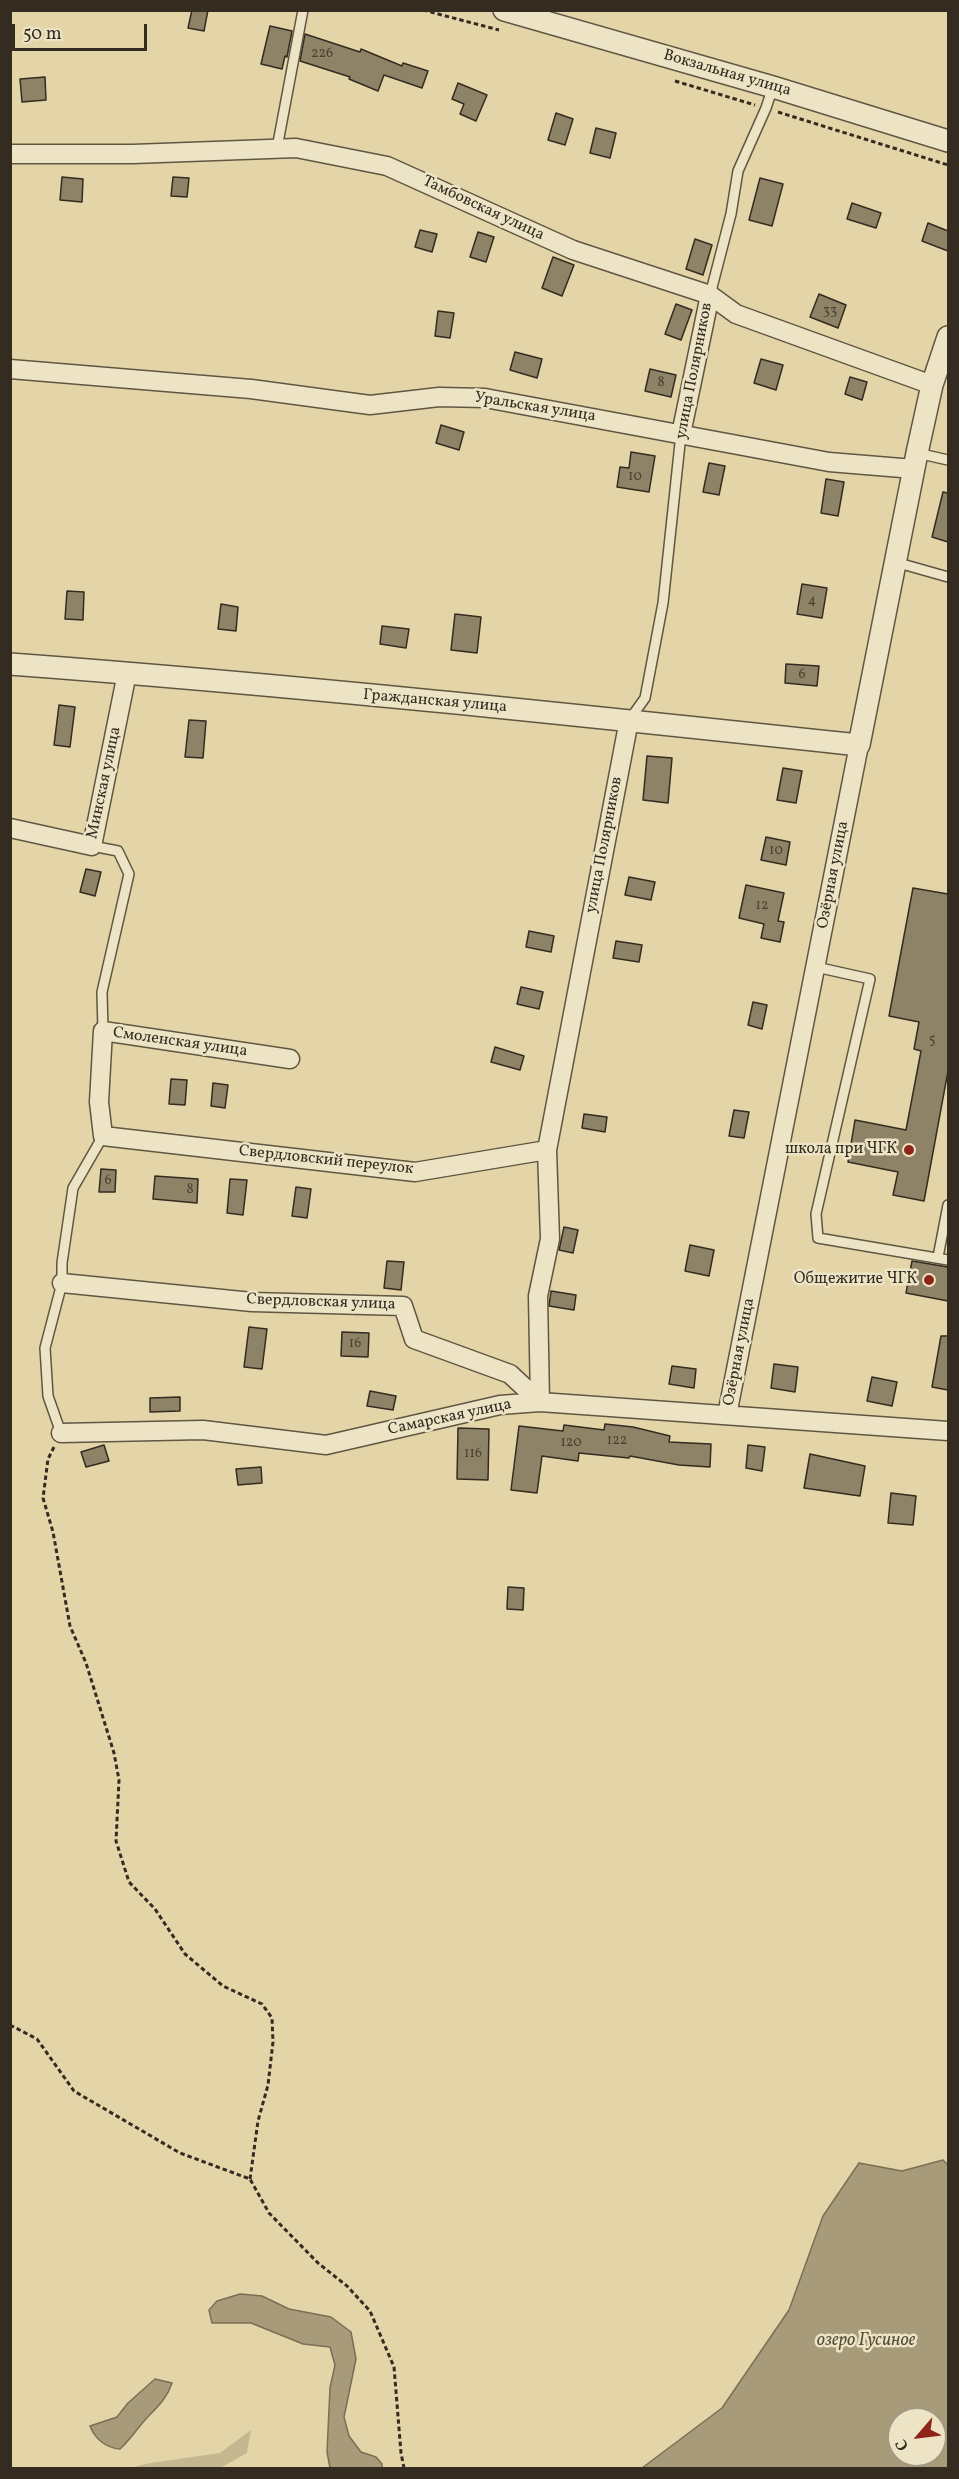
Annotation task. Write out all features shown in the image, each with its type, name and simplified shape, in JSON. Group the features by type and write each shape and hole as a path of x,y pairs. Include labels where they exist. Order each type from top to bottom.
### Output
{"street":[{"name":"Вокзальная улица","path":"504,10 947,138"},
{"name":"Тамбовская улица","path":"10,154 133,154 296,148 387,166 573,250 710,295 736,314 932,385"},
{"name":"улица Полярников","path":"681,434 710,295"},
{"name":"Озёрная улица","path":"727,1415 915,461 932,385 948,337"},
{"name":"Уральская улица","path":"10,369 251,388 370,405 439,397 485,398 829,462 915,461"},
{"name":"Гражданская улица","path":"10,664 629,720 859,745"},
{"name":"Минская улица","path":"10,828 92,846 127,673"},
{"name":"улица Полярников","path":"540,1402 538,1296 550,1239 548,1150 629,720"},
{"name":"Смоленская улица","path":"104,1136 99,1102 103,1032 290,1059"},
{"name":"Свердловский переулок","path":"104,1136 415,1172 548,1150"},
{"name":"Свердловская улица","path":"62,1283 252,1302 403,1306 414,1339 510,1374 540,1402"},
{"name":"Самарская улица","path":"61,1433 203,1430 326,1445 500,1406 540,1402 948,1431"}],"lane":[{"path":"277,148 303,10"},
{"path":"710,295 731,214 738,171 773,87"},
{"name":"улица Полярников","path":"629,720 645,698 663,603 681,434"},
{"path":"915,461 948,460"},
{"path":"895,562 948,577"},
{"path":"92,846 118,851 129,874 102,992 103,1032"},
{"path":"816,967 870,979 816,1214 818,1238 948,1260"},
{"path":"61,1433 48,1396 45,1348 62,1283 62,1263 73,1188 104,1136"},
{"path":"938,1257 948,1204"}],"path":[{"path":"423,10 507,32"},
{"path":"664,78 948,165"},
{"path":"61,1433 48,1459 43,1498 53,1532 70,1626 86,1663 114,1753 119,1780 116,1841 129,1882 155,1909 185,1954 224,1986 262,2004 272,2018 273,2042 268,2085 258,2121 250,2179 269,2213 318,2263 347,2286 370,2311 394,2367 404,2469"},
{"path":"10,2025 37,2039 74,2091 180,2153 250,2179"}],"shaded area":[{"path":"251,2430 247,2453 220,2468 129,2468 220,2453"}],"water":[{"name":"озеро Гусиное","path":"943,2160 948,2165 948,2468 642,2468 722,2408 789,2310 823,2216 859,2163 902,2171"},
{"path":"240,2294 262,2296 289,2309 331,2317 351,2332 356,2359 344,2417 349,2436 361,2452 376,2457 382,2464 382,2468 330,2468 327,2452 330,2388 335,2365 330,2347 303,2344 251,2323 212,2323 209,2310 217,2301"},
{"path":"155,2379 172,2383 161,2403 120,2449 102,2442 90,2426 117,2417 128,2403"}],"building":[{"path":"192,10 208,10 204,31 188,28"},
{"path":"270,26 292,31 282,69 261,64"},
{"path":"305,34 360,52 361,49 402,66 403,63 428,71 422,88 384,75 378,91 349,79 350,77 300,61"},
{"path":"45,77 46,100 22,102 20,79"},
{"path":"458,83 487,95 476,121 460,114 464,104 452,99"},
{"path":"556,113 573,119 565,145 548,140"},
{"path":"596,128 616,133 610,158 590,153"},
{"path":"62,177 83,179 82,202 60,200"},
{"path":"173,177 189,178 187,197 171,196"},
{"path":"760,178 783,184 772,226 749,220"},
{"path":"852,203 881,213 876,228 847,219"},
{"path":"928,223 948,231 948,251 922,241"},
{"path":"420,230 437,234 432,252 415,247"},
{"path":"478,232 494,237 486,262 470,257"},
{"path":"695,239 712,245 703,275 686,269"},
{"path":"553,257 574,265 562,296 542,288"},
{"path":"819,294 846,305 838,328 810,317"},
{"path":"676,304 692,310 681,340 665,334"},
{"path":"438,311 454,313 450,338 435,336"},
{"path":"515,352 542,359 537,378 510,370"},
{"path":"761,359 783,365 776,390 754,383"},
{"path":"650,369 676,375 671,397 645,391"},
{"path":"850,377 867,382 862,400 845,394"},
{"path":"441,425 464,432 459,450 436,443"},
{"path":"631,452 655,456 649,492 617,487 620,467 629,468"},
{"path":"709,463 725,466 719,495 703,492"},
{"path":"826,479 844,482 838,516 821,513"},
{"path":"943,492 948,493 948,542 932,537"},
{"path":"802,584 827,588 822,618 797,614"},
{"path":"67,591 84,592 83,620 65,619"},
{"path":"221,604 238,607 236,631 218,629"},
{"path":"455,614 481,617 477,653 451,650"},
{"path":"382,626 409,629 406,648 380,644"},
{"path":"786,664 819,666 817,686 785,683"},
{"path":"59,705 75,707 70,747 54,745"},
{"path":"189,720 206,721 203,758 185,757"},
{"path":"647,756 672,758 668,803 643,800"},
{"path":"783,768 802,771 796,803 777,800"},
{"path":"766,837 790,842 786,865 761,860"},
{"path":"86,869 101,872 95,896 80,892"},
{"path":"629,877 655,882 651,900 625,895"},
{"path":"746,885 784,893 778,921 784,922 780,942 761,938 764,924 739,918"},
{"path":"913,888 948,894 948,1071 924,1201 893,1195 898,1172 848,1162 855,1120 906,1130 921,1051 914,1049 919,1022 889,1016"},
{"path":"529,931 554,936 551,952 526,947"},
{"path":"616,941 642,945 639,962 613,958"},
{"path":"521,987 543,992 539,1009 517,1004"},
{"path":"753,1002 767,1005 762,1029 748,1025"},
{"path":"495,1047 524,1056 520,1070 491,1062"},
{"path":"171,1079 187,1080 185,1105 169,1104"},
{"path":"213,1083 228,1085 225,1108 211,1106"},
{"path":"734,1110 749,1112 744,1138 729,1136"},
{"path":"584,1114 607,1117 605,1132 582,1128"},
{"path":"101,1169 116,1170 115,1192 99,1192"},
{"path":"155,1176 198,1179 197,1203 153,1199"},
{"path":"230,1179 247,1180 243,1215 227,1213"},
{"path":"296,1187 311,1189 307,1218 292,1216"},
{"path":"564,1227 578,1230 573,1253 559,1250"},
{"path":"690,1245 714,1250 709,1276 685,1271"},
{"path":"387,1261 404,1262 401,1290 384,1288"},
{"name":"Общежитие ЧГК","path":"912,1261 948,1267 948,1301 906,1293"},
{"path":"551,1291 576,1295 574,1310 549,1306"},
{"path":"249,1327 267,1329 262,1369 244,1367"},
{"path":"342,1332 369,1333 368,1357 341,1356"},
{"path":"941,1336 948,1336 948,1390 932,1387"},
{"path":"774,1364 798,1367 795,1392 771,1388"},
{"path":"672,1366 696,1369 694,1388 669,1384"},
{"path":"872,1377 897,1382 892,1406 867,1401"},
{"path":"370,1391 396,1396 393,1410 367,1406"},
{"path":"180,1397 180,1411 150,1412 150,1398"},
{"path":"605,1424 633,1427 670,1436 669,1442 711,1444 710,1467 679,1465 630,1456 629,1458 579,1453 578,1461 542,1456 537,1493 511,1490 519,1426 563,1431 564,1425 604,1430"},
{"path":"458,1428 489,1429 488,1480 457,1479"},
{"path":"104,1445 109,1461 86,1467 81,1452"},
{"path":"748,1445 765,1447 762,1471 746,1468"},
{"path":"810,1454 865,1466 860,1496 804,1488"},
{"path":"261,1467 262,1483 238,1485 236,1469"},
{"path":"891,1493 916,1496 913,1525 888,1523"},
{"path":"508,1587 524,1588 523,1610 507,1609"}],"place":[{"name":"школа при ЧГК","path":"909,1150"},
{"name":"Общежитие ЧГК","path":"929,1280"}]}
